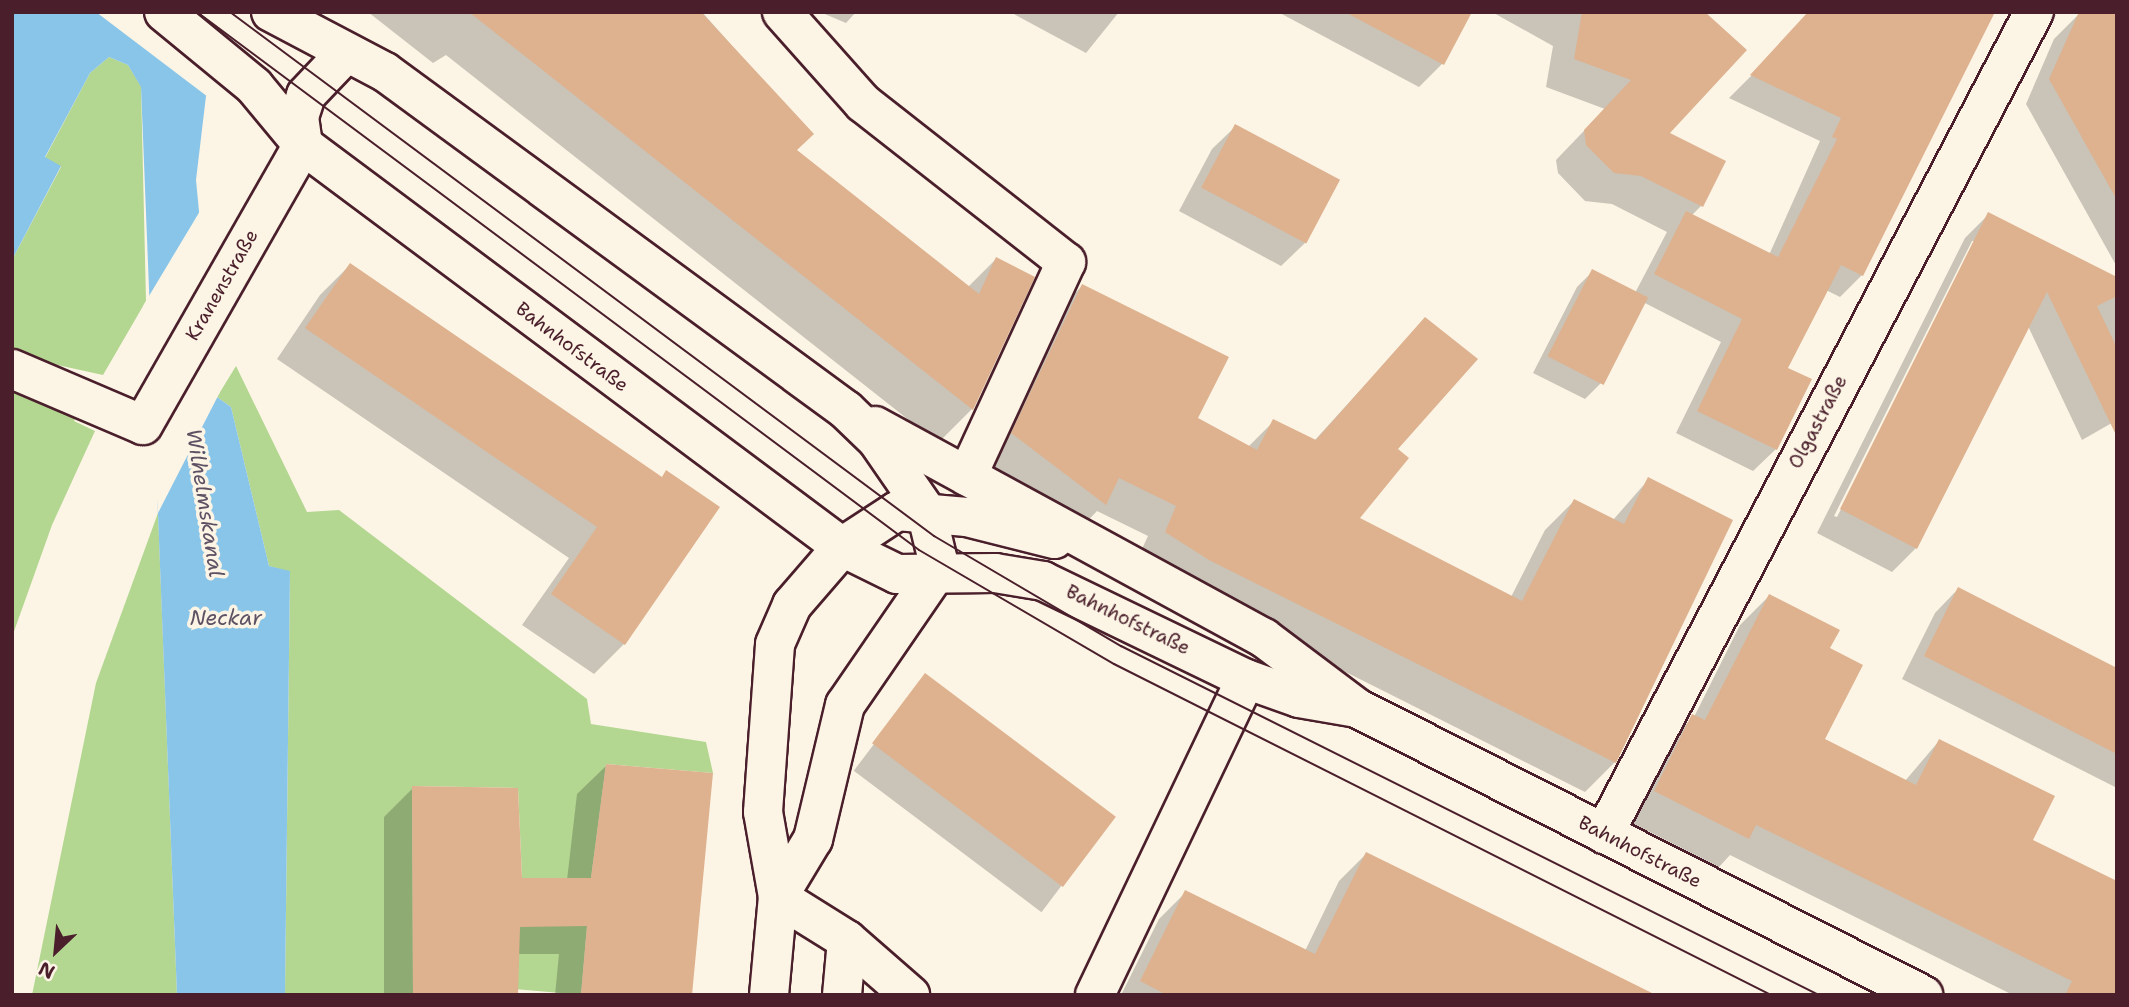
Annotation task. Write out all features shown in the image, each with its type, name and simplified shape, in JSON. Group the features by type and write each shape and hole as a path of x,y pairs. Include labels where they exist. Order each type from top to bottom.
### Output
{"street":[{"name":"Bahnhofstraße","path":"164,12 231,65 303,145 842,547 897,574 933,577 995,573 1043,581 1246,679 1299,698 1357,708"},
{"name":"Bahnhofstraße","path":"271,12 345,54 385,72 846,410 1093,548 1264,638 1357,708 1923,995"},
{"path":"782,12 863,103 1066,262 967,476"},
{"name":"Olgastraße","path":"1604,834 2034,12"},
{"path":"303,145 299,117 306,95 345,54"},
{"name":"Kranenstraße","path":"12,369 143,425 303,145"},
{"name":"Bahnhofstraße","path":"846,410 877,440 926,511 939,561 933,577"},
{"name":"Bahnhofstraße","path":"842,547 877,520 897,511 926,511 1093,548"},
{"path":"769,995 778,897 763,812 775,644 792,605 842,547"},
{"path":"778,897 813,839 845,705 933,577"},
{"path":"1095,995 1246,679"},
{"path":"778,897 847,940 903,991"},
{"path":"842,995 847,940"}],"green space":[{"path":"109,57 128,65 141,86 146,301 103,375 12,355 12,260 61,167 45,158 90,73"},
{"path":"236,366 307,512 339,510 587,699 591,724 706,742 713,773 606,764 591,878 522,878 518,788 412,786 413,995 285,995 290,572 269,566 231,407 217,397"},
{"path":"12,383 80,411 74,421 95,431 52,525 12,637"},
{"path":"158,513 177,995 32,995 96,683"},
{"path":"520,920 587,926 581,995 514,989"}],"water":[{"name":"Neckar","path":"12,12 216,12 196,180 217,397 231,407 269,566 290,571 285,995 177,995 141,87 128,65 109,57 90,73 45,157 61,166 12,260"}],"pier":[{"path":"96,12 219,12 208,97"},
{"path":"200,211 220,392 158,513 143,306"}],"building":[{"path":"469,12 701,12 814,134 797,150 979,294 996,257 1035,277 973,410"},
{"path":"1345,12 1472,12 1444,65"},
{"path":"1582,12 1705,12 1747,50 1670,133 1726,161 1703,207 1641,176 1614,173 1586,145 1584,130 1631,80 1574,59"},
{"path":"1808,12 1995,12 1863,276 1841,265 1788,368 1812,379 1777,450 1697,411 1742,319 1654,274 1686,211 1778,257 1837,139 1832,137 1841,118 1750,75"},
{"path":"2079,12 2117,12 2117,200 2049,79"},
{"path":"1235,124 1340,180 1306,243 1201,188"},
{"path":"1988,212 2117,277 2117,296 2097,306 2117,348 2117,437 2047,292 1917,549 1840,509"},
{"path":"350,263 662,477 666,470 720,507 625,645 551,594 597,527 305,328"},
{"path":"1592,269 1648,298 1604,385 1548,356"},
{"path":"1082,284 1229,357 1198,418 1257,450 1273,419 1316,440 1425,317 1478,359 1398,449 1409,458 1360,518 1522,601 1574,499 1624,524 1648,477 1733,520 1616,763 1209,560 1165,532 1176,506 1119,478 1106,505 1011,433"},
{"path":"1958,587 2117,668 2117,754 1924,656"},
{"path":"1769,594 1840,630 1830,648 1863,665 1825,739 1916,785 1939,739 2055,796 2033,840 2117,881 2117,995 2065,995 2072,981 1756,825 1749,839 1654,791 1692,714 1705,720"},
{"path":"925,673 1116,817 1063,887 872,743"},
{"path":"606,764 713,773 692,995 581,995 587,926 520,927 518,995 413,995 412,786 518,788 522,878 591,878"},
{"path":"1366,852 1656,995 1167,995 1140,981 1185,890 1315,954"}],"tram line":[{"path":"197,12 919,550 1114,664 1771,995"},
{"path":"230,12 934,536 1121,646 1819,995"}],"water label":[{"name":"Wilhelmskanal","path":"205,503"}]}
